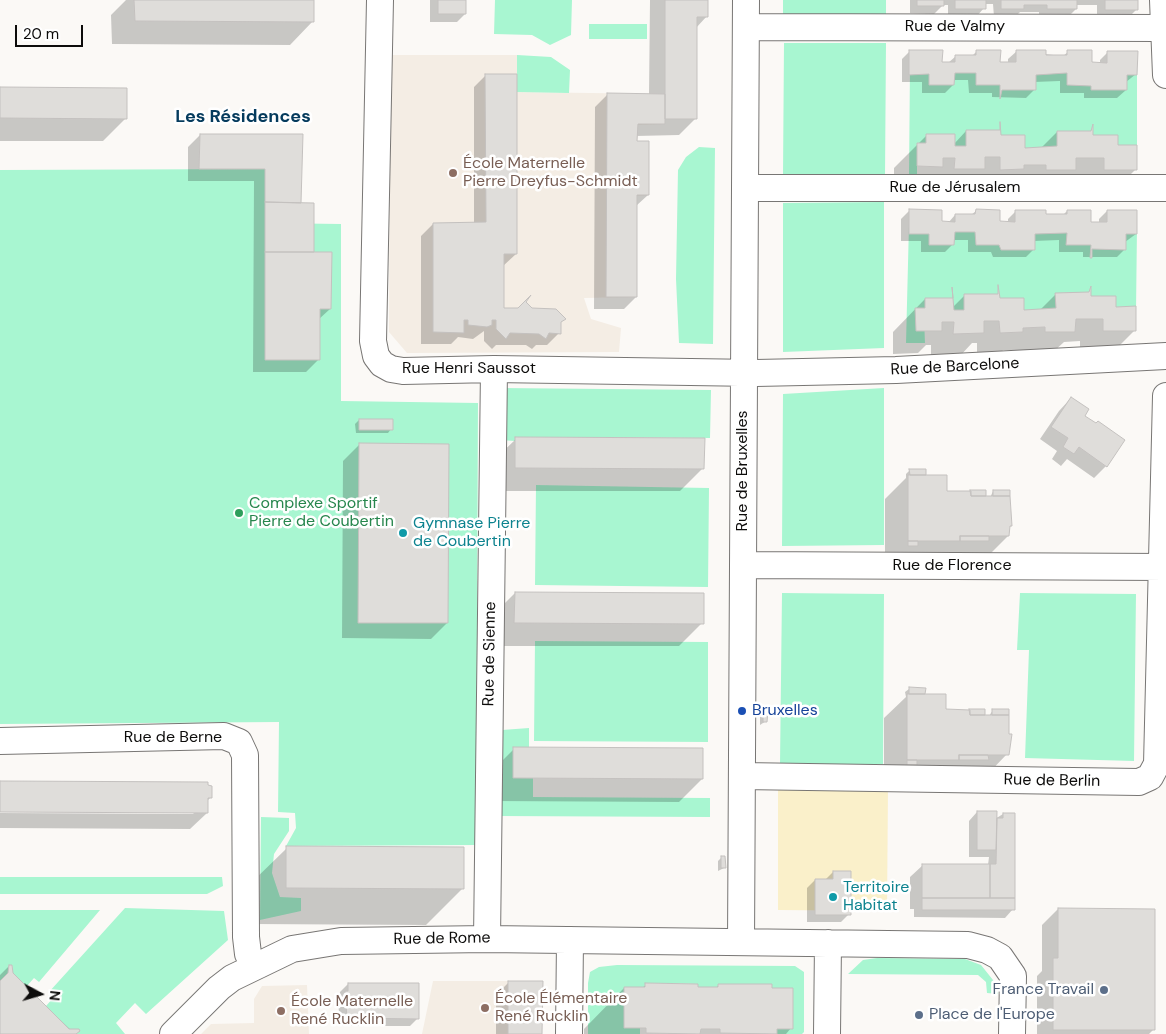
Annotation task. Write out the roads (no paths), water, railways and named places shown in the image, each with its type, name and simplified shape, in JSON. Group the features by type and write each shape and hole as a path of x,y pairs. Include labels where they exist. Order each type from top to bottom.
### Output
{"street":[{"name":"Rue Henri Saussot","path":"380,0 373,341 376,356 382,364 403,370 494,369 744,373"},
{"name":"Rue de Bruxelles","path":"741,942 746,0"},
{"path":"1163,0 1166,76"},
{"name":"Rue de Valmy","path":"746,27 1164,28"},
{"name":"Rue de Jérusalem","path":"745,188 1166,188"},
{"name":"Rue de Barcelone","path":"744,373 896,370 1166,356"},
{"name":"Rue de Sienne","path":"487,939 494,369"},
{"name":"Rue de Berlin","path":"742,776 1139,782 1150,777 1157,764 1166,396"},
{"name":"Rue de Florence","path":"743,565 1163,567"},
{"name":"Rue de Berne","path":"0,741 224,736 239,742 245,756 246,938 248,954 254,965"},
{"name":"Rue de Rome","path":"173,1034 219,988 254,965 292,949 341,941 487,939 741,942"},
{"path":"569,1034 570,940"},
{"path":"741,942 968,945 987,950 1000,957 1013,976 1012,1034"},
{"path":"827,1034 828,943"}],"place":[{"name":"École Maternelle Pierre Dreyfus-Schmidt","path":"453,173"},
{"name":"Complexe Sportif Pierre de Coubertin","path":"239,513"},
{"name":"Gymnase Pierre de Coubertin","path":"403,533"},
{"name":"Bruxelles","path":"742,711"},
{"name":"Territoire Habitat","path":"833,897"},
{"name":"France Travail","path":"1104,990"},
{"name":"École Élémentaire René Rucklin","path":"485,1008"},
{"name":"École Maternelle René Rucklin","path":"281,1011"},
{"name":"Place de l'Europe","path":"919,1015"}],"district":[{"name":"Les Résidences","path":"243,117"}]}
